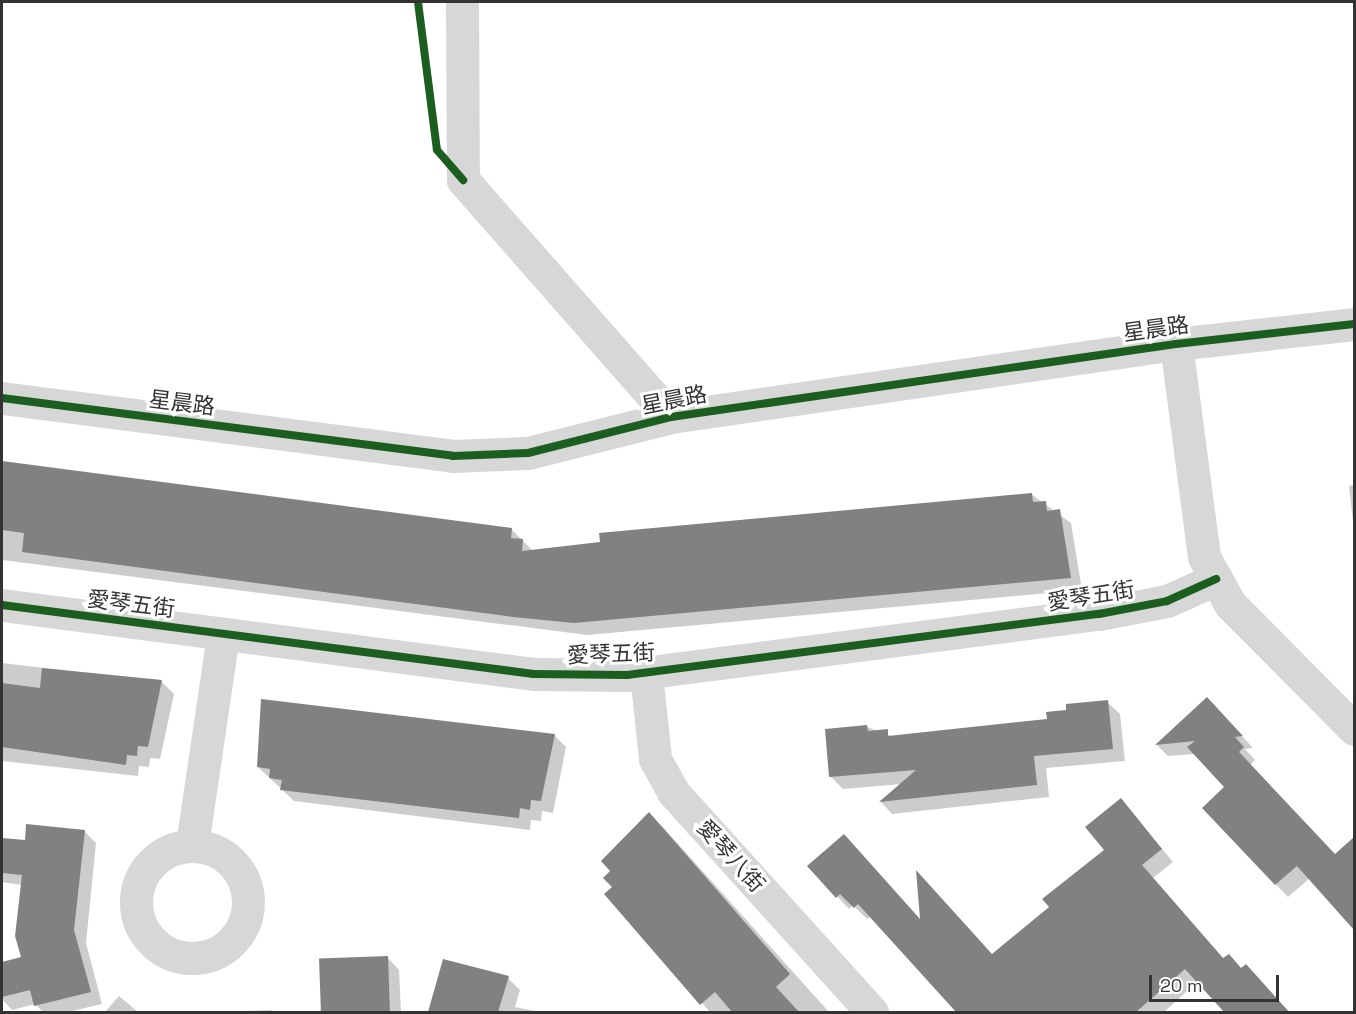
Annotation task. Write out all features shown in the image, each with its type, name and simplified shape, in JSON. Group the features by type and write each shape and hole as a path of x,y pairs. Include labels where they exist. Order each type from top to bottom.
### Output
{"street":[{"path":"462,2 463,180 671,417"},
{"name":"星晨路","path":"2,398 453,456 528,453 671,417 1176,344 1354,324"},
{"path":"1176,344 1200,535 1216,579 1230,604 1354,729"},
{"name":"愛琴五街","path":"2,605 534,674 646,673 1099,614 1167,601 1216,579"},
{"path":"192,845 223,634"},
{"name":"愛琴八街","path":"646,673 655,759 673,792 872,1012"}],"building":[{"path":"2,461 512,528 511,538 523,539 522,551 600,542 599,533 1032,493 1033,502 1046,501 1047,511 1060,509 1071,578 574,623 513,617 22,552 24,533 2,530"},
{"path":"42,668 162,680 148,747 138,746 137,756 127,755 126,765 2,747 2,683 40,688"},
{"path":"1207,697 1243,736 1235,737 1244,747 1239,752 1335,854 1354,837 1354,930 1297,866 1275,885 1202,808 1224,787 1187,747 1195,741 1155,745"},
{"path":"261,699 555,734 541,801 531,800 530,810 520,808 519,818 280,790 282,780 269,778 270,769 257,767"},
{"path":"1108,700 1113,749 1034,756 1037,785 879,802 916,770 829,777 825,729 867,725 868,731 888,729 888,736 1047,719 1046,712 1066,710 1066,704"},
{"path":"1121,798 1162,849 1142,865 1223,958 1229,954 1241,968 1246,964 1289,1012 1224,1012 1185,969 1136,1012 956,1012 858,904 854,908 840,894 836,898 807,866 844,834 920,919 916,870 992,954 1049,907 1042,899 1104,850 1085,827"},
{"path":"649,812 790,974 776,987 799,1012 732,1012 715,992 700,1005 604,894 612,887 603,878 610,871 601,861"},
{"path":"26,824 85,830 74,930 91,992 34,1006 30,990 2,997 2,962 21,957 15,936 22,875 2,873 2,838 25,840"},
{"path":"388,956 390,1012 321,1012 319,958"},
{"path":"443,959 509,976 498,1012 428,1012"}],"cycle path":[{"path":"418,2 437,150 463,180"},
{"path":"2,398 453,456 528,453 671,417 1176,344 1354,324"},
{"path":"2,605 534,674 627,675 1099,614 1167,601 1216,579"}]}
